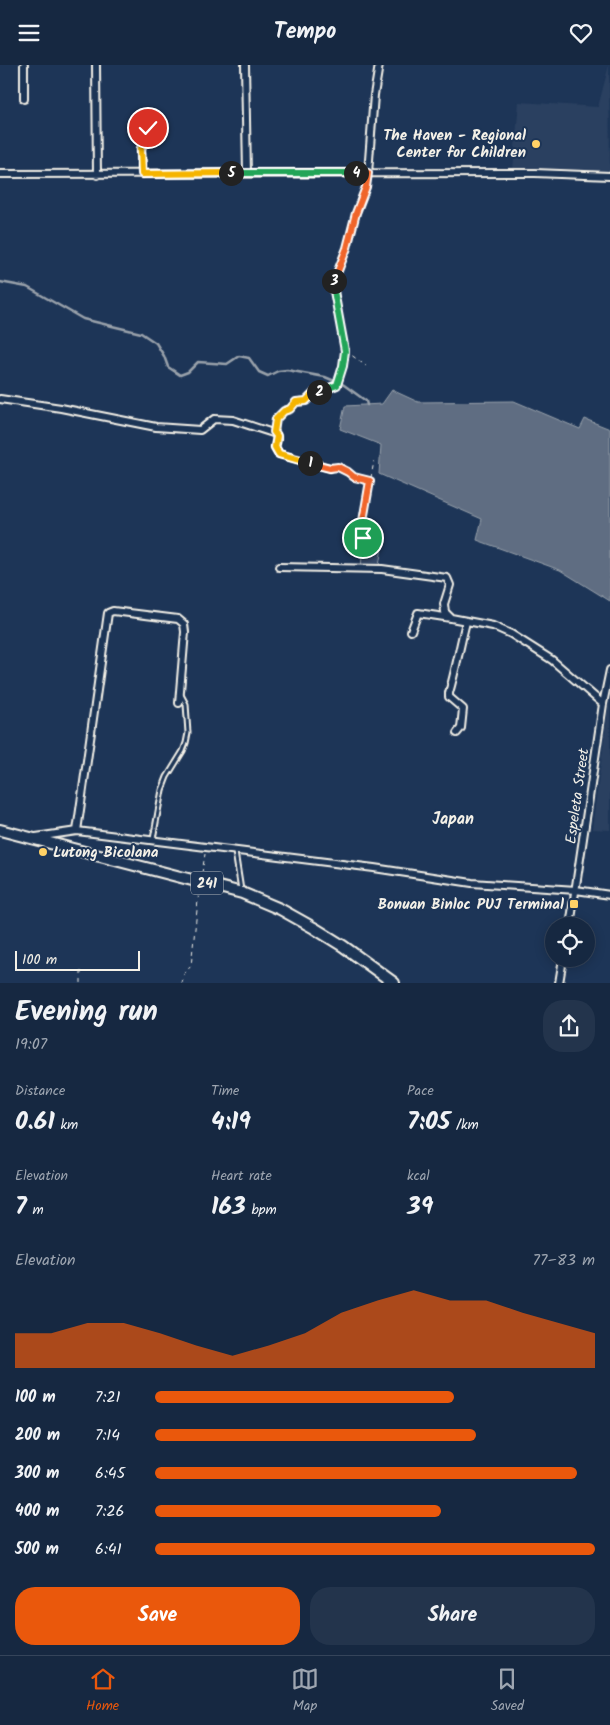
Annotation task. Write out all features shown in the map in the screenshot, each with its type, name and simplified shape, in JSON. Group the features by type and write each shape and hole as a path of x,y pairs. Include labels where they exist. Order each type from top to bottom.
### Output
{"main road":[{"name":"241","path":"0,830 242,893 280,909 314,928 343,946 394,983"}],"street":[{"path":"24,65 24,99"},
{"path":"96,65 98,175"},
{"path":"245,65 247,173"},
{"path":"368,173 374,95 379,65"},
{"path":"142,174 141,149 148,128"},
{"path":"0,174 535,173 610,176"},
{"path":"0,399 61,408 156,427 200,430 214,419 233,420 274,432 277,436 275,447 279,454 330,468"},
{"path":"279,567 382,569 447,578 450,585 444,605 445,612 451,618"},
{"path":"78,831 108,613 113,611 178,619 181,621 185,631 179,703"},
{"path":"411,631 418,613 493,626 511,634 552,660 603,704"},
{"path":"457,733 461,728 462,709 449,697 449,693 466,622"},
{"name":"Espeleta Street","path":"572,917 603,704 610,670"},
{"path":"30,838 78,831 374,868 472,883 576,890 610,895"},
{"path":"559,983 562,967"}],"lane":[{"path":"152,839 162,791 167,777 183,751 188,733 186,704 180,693"},
{"path":"235,852 242,893"}],"path":[{"path":"274,432 276,419 296,402 306,401 314,393 337,385 345,351 334,291 334,279 347,248 356,213 366,187 368,173"},
{"path":"345,351 366,367"},
{"path":"363,538 360,538 374,461"},
{"path":"330,468 338,467 354,477 370,481"},
{"path":"182,983 184,974 191,966 200,881 206,847"},
{"path":"81,971 81,983"}],"shaded area":[{"path":"609,65 610,173 513,170 519,102 598,107"},
{"path":"392,390 418,402 514,401 580,429 585,419 610,429 610,601 560,570 477,540 482,519 379,474 381,445 340,429 345,406 382,404"},
{"path":"363,537 383,541 378,572 361,571"},
{"path":"610,697 610,830 592,829 608,710"}],"waterway":[{"path":"0,282 27,287 83,319 141,333 156,343 168,367 180,375 188,372 198,362 227,364 239,356 249,358 259,372 268,376 278,371 287,370 325,377 344,385 366,401 367,405"}],"place":[{"name":"The Haven - Regional Center for Children","path":"536,144"},
{"name":"Lutong Bicolana","path":"43,852"},
{"name":"Bonuan Binloc PUJ Terminal","path":"574,904"}],"district":[{"name":"Japan","path":"453,818"}],"route":[{"path":"148,128 141,149 142,174 368,173 366,187 356,213 347,248 334,279 336,309 345,351 337,385 314,393 306,401 296,402 276,419 274,432 277,436 275,447 279,454 330,468 338,467 351,474 352,477 370,481 360,538 363,538"}]}
